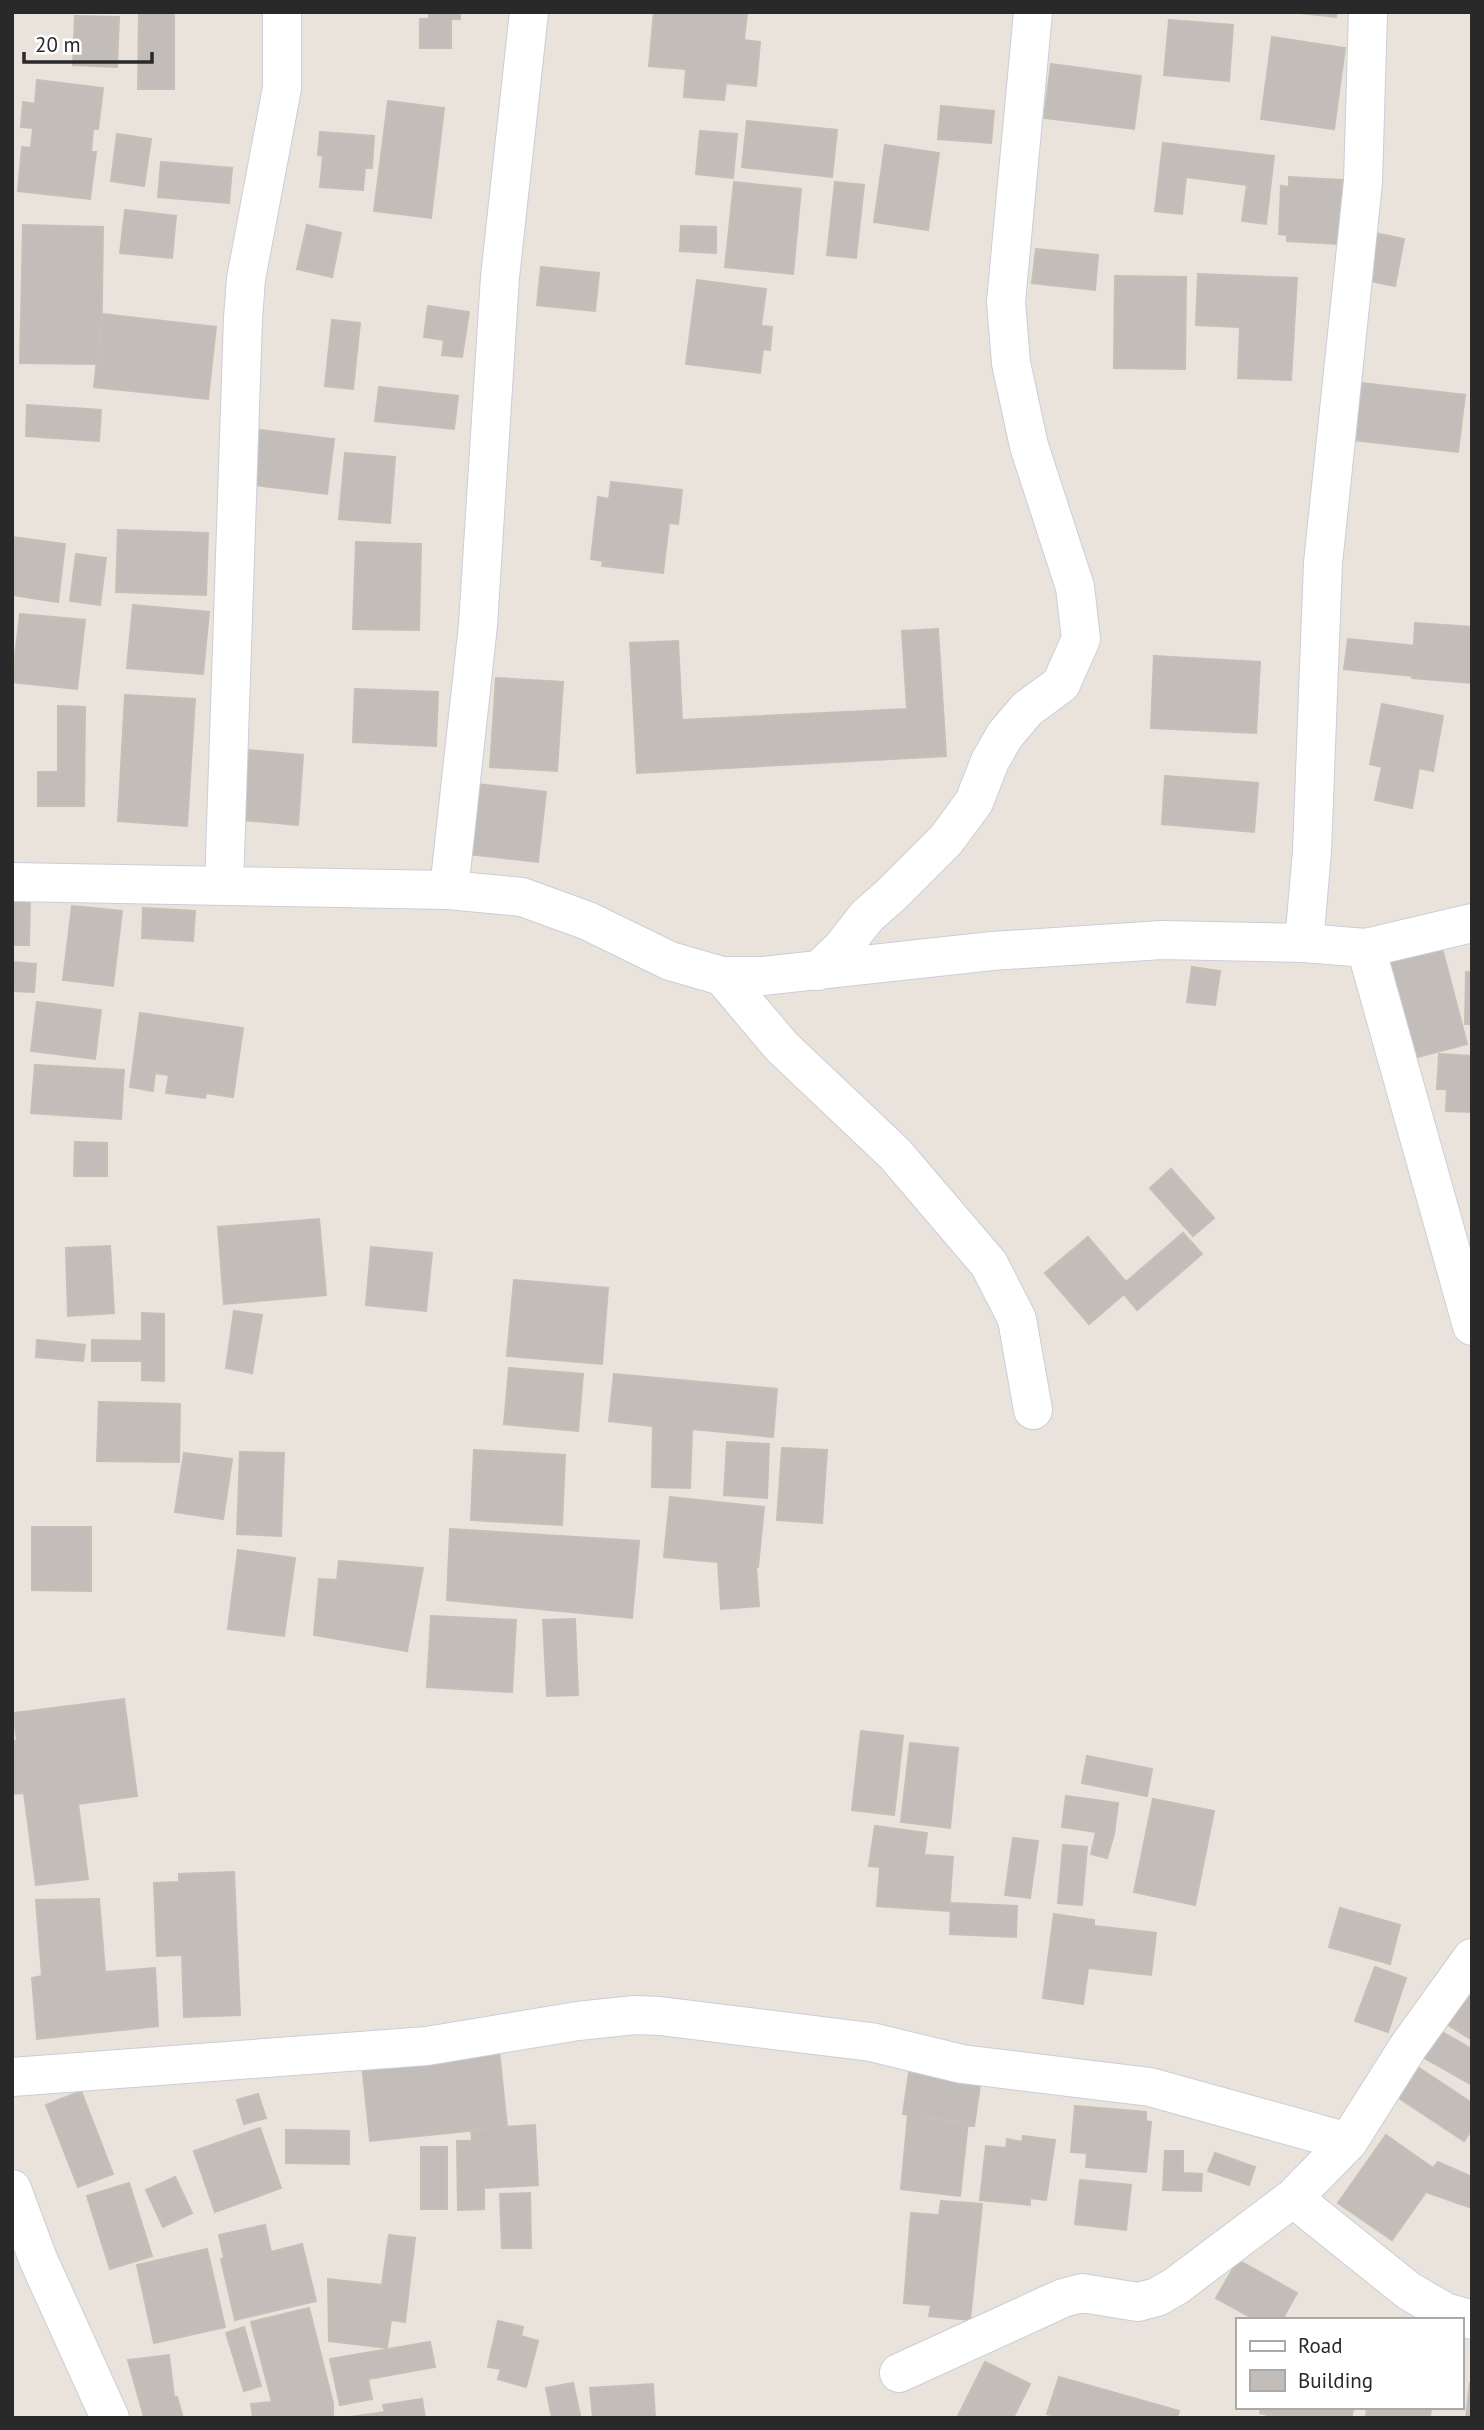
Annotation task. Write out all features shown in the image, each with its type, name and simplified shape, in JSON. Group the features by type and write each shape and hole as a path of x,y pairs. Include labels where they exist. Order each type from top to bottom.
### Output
{"street":[{"path":"224,886 243,318 246,279 282,88 282,12"},
{"path":"449,890 478,625 500,277 529,12"},
{"path":"818,971 842,948 867,916 946,840 974,802 990,761 1005,735 1027,709 1061,684 1082,639 1075,587 1029,446 1011,363 1006,302 1033,12"},
{"path":"1304,943 1312,851 1323,563 1363,182 1368,12"},
{"path":"12,882 449,890 522,897 588,921 670,961 722,976 762,976 992,951 1162,940 1304,943 1366,948 1472,923"},
{"path":"1366,948 1472,1326"},
{"path":"722,976 782,1047 895,1154 989,1264 1017,1319 1032,1410"},
{"path":"899,2373 1063,2298 1082,2293 1138,2302 1157,2297 1176,2286 1293,2198 1348,2141 1408,2047 1472,1958"},
{"path":"12,2077 427,2046 578,2021 648,2015 871,2042 962,2064 1150,2087 1348,2141"},
{"path":"12,2189 38,2259 110,2418"},
{"path":"1293,2198 1409,2291 1445,2312 1472,2320"}],"building":[{"path":"139,12 174,12 174,89 138,89"},
{"path":"429,12 460,12 460,19 451,19 451,48 420,48 420,19 429,19"},
{"path":"654,12 747,13 744,40 760,42 756,86 726,83 724,100 684,97 686,69 649,66"},
{"path":"1291,12 1337,12 1336,17"},
{"path":"75,16 119,17 117,67 73,65"},
{"path":"1169,20 1233,25 1229,81 1164,75"},
{"path":"1272,37 1345,48 1334,129 1261,119"},
{"path":"1051,64 1141,76 1134,129 1044,118"},
{"path":"37,80 103,88 98,129 93,129 91,152 96,152 90,199 18,191 22,147 31,148 33,128 21,127 23,102 35,104"},
{"path":"388,101 444,108 431,218 374,211"},
{"path":"941,106 994,111 991,143 938,139"},
{"path":"747,121 837,130 832,177 742,167"},
{"path":"700,131 737,134 733,178 696,174"},
{"path":"320,132 374,136 372,168 365,168 363,190 320,187 323,156 318,155"},
{"path":"117,134 151,139 144,186 111,181"},
{"path":"1163,143 1274,156 1266,224 1242,221 1247,185 1186,177 1182,214 1155,211"},
{"path":"885,145 939,153 928,230 874,222"},
{"path":"161,162 232,168 229,203 158,197"},
{"path":"1289,177 1342,180 1339,244 1287,241 1287,235 1279,234 1281,186 1289,187"},
{"path":"734,182 801,189 793,274 725,267"},
{"path":"835,182 864,185 856,258 827,255"},
{"path":"125,210 176,216 172,258 120,253"},
{"path":"23,225 103,227 101,364 20,363"},
{"path":"307,225 341,233 332,277 297,269"},
{"path":"681,226 716,227 716,253 680,251"},
{"path":"1370,232 1404,239 1395,286 1361,279"},
{"path":"1036,249 1098,255 1095,290 1032,283"},
{"path":"541,267 599,273 595,311 537,305"},
{"path":"1198,274 1297,278 1291,380 1238,378 1240,327 1196,325"},
{"path":"1115,276 1186,277 1185,369 1114,368"},
{"path":"697,280 766,289 761,326 772,327 770,350 763,349 760,373 686,364"},
{"path":"428,306 469,312 462,357 442,355 444,340 424,337"},
{"path":"102,314 216,327 208,399 94,387"},
{"path":"332,320 360,323 353,389 325,386"},
{"path":"1352,382 1465,395 1458,452 1345,439"},
{"path":"379,387 458,396 454,429 375,421"},
{"path":"27,405 101,410 99,441 26,436"},
{"path":"260,430 334,439 327,494 254,485"},
{"path":"345,453 395,457 390,523 339,519"},
{"path":"611,482 682,490 678,524 669,523 663,573 602,566 603,561 591,559 598,497 609,499"},
{"path":"118,530 208,533 206,595 116,592"},
{"path":"12,537 65,544 58,602 12,595"},
{"path":"356,542 421,544 419,630 353,629"},
{"path":"76,554 106,558 100,605 70,601"},
{"path":"133,605 209,612 203,674 127,668"},
{"path":"20,614 85,620 77,689 12,682"},
{"path":"1415,623 1472,627 1472,683 1412,678"},
{"path":"938,629 946,756 637,773 630,643 678,641 682,720 907,709 902,631"},
{"path":"1348,639 1425,647 1422,677 1344,669"},
{"path":"1154,656 1260,662 1256,733 1151,728"},
{"path":"496,678 563,682 557,771 490,767"},
{"path":"355,689 438,692 436,746 353,742"},
{"path":"125,695 195,699 187,826 118,821"},
{"path":"1382,704 1443,716 1433,771 1419,768 1412,808 1375,800 1382,767 1370,764"},
{"path":"58,706 85,707 84,806 38,806 38,772 58,772"},
{"path":"248,750 303,755 298,825 242,820"},
{"path":"1165,776 1258,783 1254,832 1162,824"},
{"path":"477,784 546,792 538,862 468,854"},
{"path":"12,895 30,896 29,945 12,945"},
{"path":"72,906 122,911 113,986 63,980"},
{"path":"143,908 195,911 193,941 142,938"},
{"path":"1442,948 1467,1044 1406,1060 1381,963"},
{"path":"12,962 36,964 34,992 12,991"},
{"path":"1192,967 1220,971 1215,1005 1187,1002"},
{"path":"1466,972 1472,972 1472,1024 1465,1024"},
{"path":"37,1002 101,1010 95,1059 31,1051"},
{"path":"140,1013 243,1028 233,1097 206,1093 205,1098 166,1093 169,1075 155,1073 153,1091 130,1087"},
{"path":"1439,1054 1472,1056 1472,1112 1446,1111 1447,1089 1437,1089"},
{"path":"35,1065 124,1070 121,1119 31,1113"},
{"path":"75,1142 107,1143 107,1176 74,1176"},
{"path":"1171,1169 1214,1218 1193,1236 1150,1188"},
{"path":"319,1219 326,1295 224,1304 218,1227"},
{"path":"1183,1233 1202,1254 1137,1310 1124,1294 1089,1324 1045,1273 1088,1237 1126,1282"},
{"path":"110,1246 114,1313 68,1316 66,1248"},
{"path":"371,1247 432,1253 426,1311 366,1305"},
{"path":"514,1280 608,1288 602,1364 507,1356"},
{"path":"234,1311 262,1315 252,1373 226,1368"},
{"path":"142,1313 164,1314 164,1381 142,1380 142,1361 92,1361 92,1340 142,1341"},
{"path":"37,1340 85,1345 83,1361 36,1357"},
{"path":"509,1368 583,1374 578,1431 504,1424"},
{"path":"614,1374 777,1389 773,1437 692,1429 690,1488 652,1487 653,1426 609,1421"},
{"path":"99,1402 180,1404 179,1462 97,1461"},
{"path":"727,1442 769,1444 767,1498 724,1495"},
{"path":"782,1448 827,1450 822,1523 777,1520"},
{"path":"474,1450 565,1455 562,1525 471,1520"},
{"path":"240,1452 284,1453 281,1536 237,1534"},
{"path":"184,1453 232,1459 223,1519 175,1512"},
{"path":"670,1497 764,1507 756,1567 759,1606 721,1609 718,1562 664,1557"},
{"path":"32,1527 91,1527 91,1591 32,1590"},
{"path":"450,1529 639,1541 632,1618 447,1600"},
{"path":"238,1550 295,1558 284,1636 228,1629"},
{"path":"339,1561 423,1568 407,1651 314,1635 319,1579 337,1580"},
{"path":"431,1616 516,1620 512,1692 427,1687"},
{"path":"575,1619 578,1695 547,1696 543,1620"},
{"path":"124,1699 137,1796 78,1804 88,1879 36,1885 24,1793 12,1794 12,1741 17,1741 13,1713"},
{"path":"861,1731 903,1736 894,1815 852,1810"},
{"path":"910,1743 958,1748 950,1828 901,1822"},
{"path":"1087,1756 1152,1769 1147,1796 1082,1783"},
{"path":"1066,1796 1118,1803 1114,1834 1107,1858 1091,1854 1096,1832 1062,1827"},
{"path":"1153,1799 1214,1811 1195,1905 1134,1892"},
{"path":"875,1826 927,1833 924,1855 953,1857 949,1911 877,1906 880,1867 869,1866"},
{"path":"1013,1838 1038,1841 1030,1898 1005,1895"},
{"path":"1063,1845 1087,1847 1082,1905 1058,1903"},
{"path":"234,1872 240,2015 184,2017 182,1955 157,1956 154,1883 179,1882 179,1874"},
{"path":"99,1899 105,1972 155,1968 158,2026 37,2039 32,1978 42,1976 36,1900"},
{"path":"951,1903 1017,1906 1016,1937 950,1934"},
{"path":"1340,1908 1400,1925 1390,1964 1329,1947"},
{"path":"1054,1914 1094,1920 1094,1926 1156,1933 1151,1975 1088,1968 1083,2004 1043,1998"},
{"path":"1375,1967 1406,1978 1388,2032 1355,2021"},
{"path":"1472,1976 1472,2040 1442,2021"},
{"path":"1435,2028 1472,2049 1472,2085 1419,2055"},
{"path":"499,2050 507,2127 370,2141 362,2064"},
{"path":"1419,2068 1472,2103 1472,2129 1464,2141 1399,2098"},
{"path":"909,2073 980,2085 974,2126 903,2114"},
{"path":"81,2091 113,2174 78,2187 46,2105"},
{"path":"258,2094 266,2118 244,2124 237,2100"},
{"path":"1075,2106 1146,2112 1146,2121 1151,2122 1146,2172 1086,2167 1087,2153 1071,2152"},
{"path":"908,2115 968,2122 960,2196 901,2189"},
{"path":"535,2125 538,2185 484,2188 484,2209 458,2210 457,2141 472,2141 471,2129"},
{"path":"260,2128 281,2188 215,2212 194,2151"},
{"path":"286,2130 349,2131 349,2164 286,2163"},
{"path":"1386,2135 1433,2168 1438,2162 1472,2177 1472,2208 1426,2192 1392,2240 1338,2203"},
{"path":"1023,2136 1055,2140 1046,2200 1030,2198 1030,2205 980,2200 986,2146 1006,2148 1007,2139 1022,2142"},
{"path":"421,2147 447,2147 447,2209 421,2209"},
{"path":"1165,2151 1183,2151 1183,2173 1202,2174 1201,2191 1163,2190"},
{"path":"1215,2153 1255,2167 1249,2185 1208,2171"},
{"path":"175,2177 192,2213 163,2227 146,2190"},
{"path":"1080,2180 1131,2185 1126,2230 1075,2224"},
{"path":"129,2183 152,2256 110,2269 87,2196"},
{"path":"530,2193 531,2248 502,2248 500,2194"},
{"path":"941,2201 982,2204 970,2320 929,2316 931,2305 904,2303 911,2213 939,2215"},
{"path":"265,2225 271,2252 302,2244 316,2301 235,2320 221,2259 224,2258 219,2235"},
{"path":"389,2235 415,2238 405,2322 391,2320 387,2348 329,2341 328,2279 382,2285"},
{"path":"207,2249 225,2327 154,2343 137,2265"},
{"path":"1238,2260 1297,2293 1283,2318 1252,2318 1216,2298"},
{"path":"309,2308 333,2403 333,2418 253,2418 251,2404 272,2402 251,2322"},
{"path":"498,2321 523,2327 521,2336 538,2341 526,2387 498,2379 501,2369 488,2367"},
{"path":"244,2327 261,2386 244,2391 226,2333"},
{"path":"430,2342 435,2367 368,2379 372,2399 340,2405 330,2359"},
{"path":"169,2355 174,2397 177,2397 183,2418 144,2417 128,2360"},
{"path":"985,2362 1030,2384 1013,2418 957,2418"},
{"path":"1059,2377 1179,2411 1177,2418 1061,2418 1047,2414"},
{"path":"1470,2382 1472,2418 1466,2418"},
{"path":"573,2383 580,2415 552,2418 546,2388"},
{"path":"653,2384 655,2418 593,2418 590,2388"},
{"path":"422,2399 425,2418 344,2418 385,2412 383,2405"},
{"path":"1261,2409 1353,2409 1351,2418 1278,2418 1260,2413"},
{"path":"1367,2409 1431,2409 1430,2418 1366,2418"}]}
